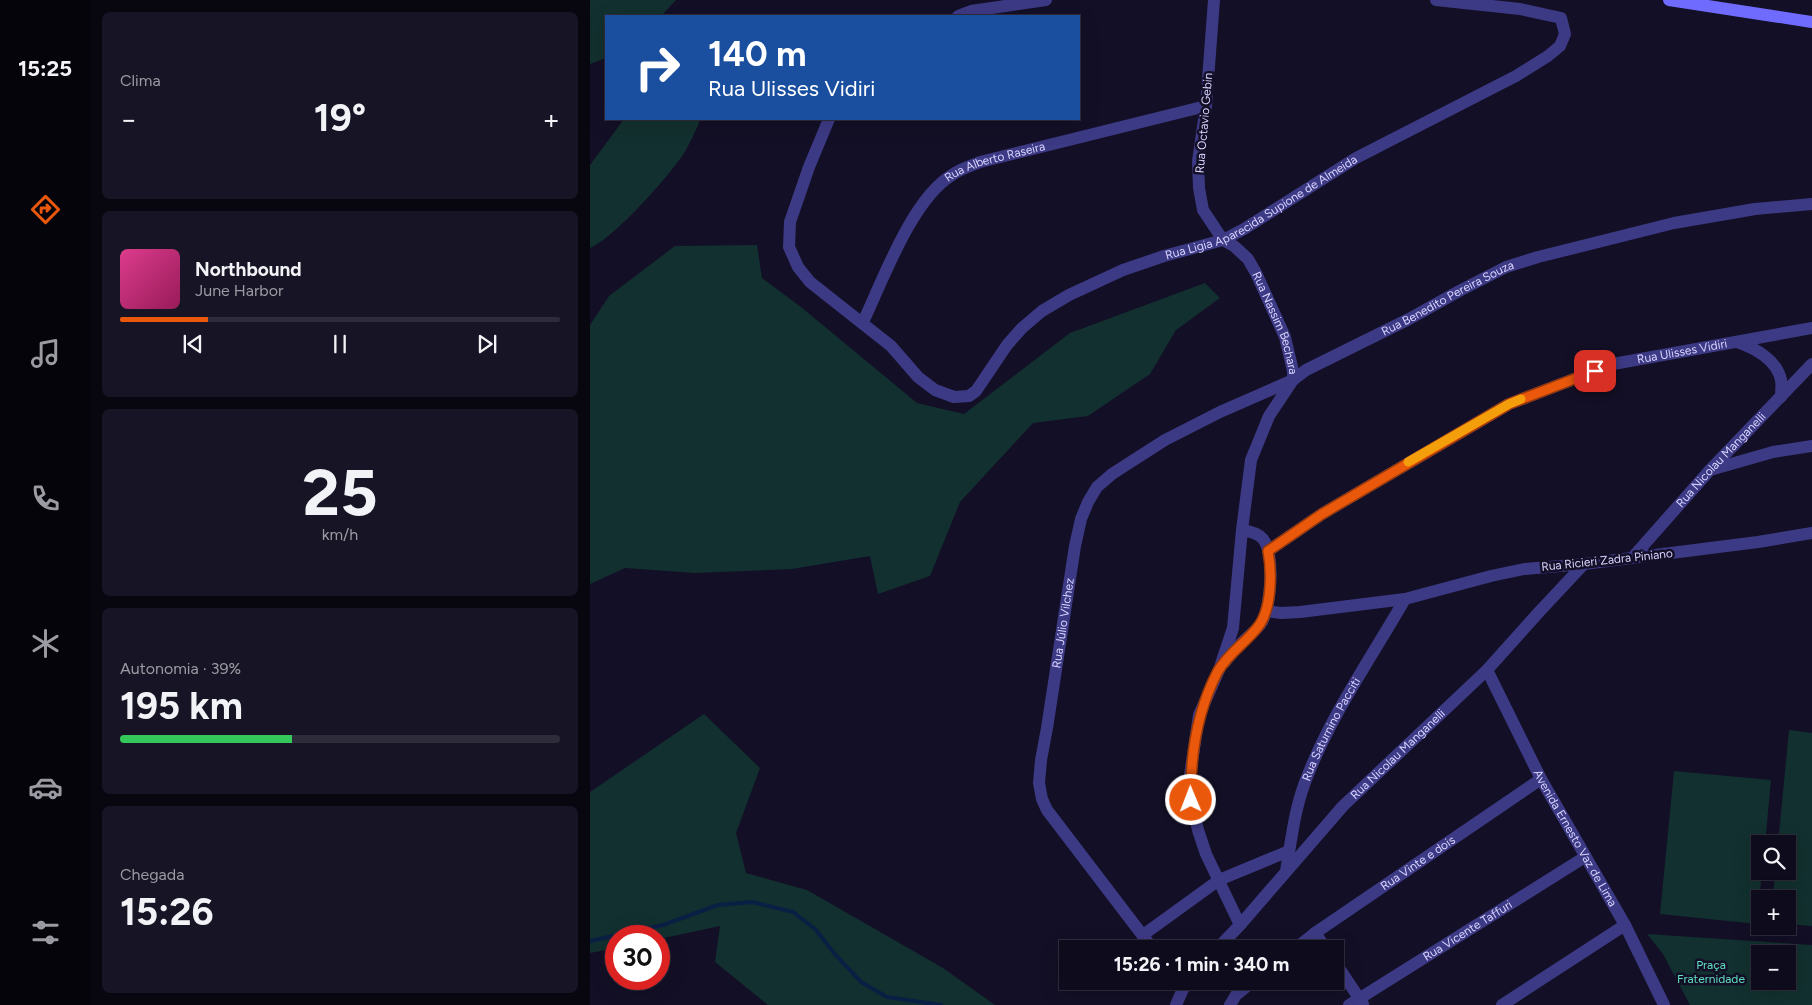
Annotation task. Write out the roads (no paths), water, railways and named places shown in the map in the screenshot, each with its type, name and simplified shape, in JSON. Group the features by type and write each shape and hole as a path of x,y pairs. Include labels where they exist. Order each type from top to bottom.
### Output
{"main road":[{"path":"1669,0 1812,22"}],"street":[{"path":"961,15 971,11 1046,0"},
{"name":"Rua Octavio Gebin","path":"1214,0 1206,106 1198,161 1199,188 1203,210 1223,240"},
{"name":"Rua Ligia Aparecida Supione de Almeida","path":"863,322 891,346 918,377 935,390 954,397 969,396 976,391 1007,345 1022,328 1042,311 1070,295 1124,270 1164,256 1223,240 1268,215 1356,158 1516,76 1548,56 1560,46 1565,34 1561,18 1520,8 1436,0"},
{"name":"Rua Alberto Raseira","path":"863,322 909,224 927,197 951,175 980,162 1206,106"},
{"path":"830,120 809,168 790,222 789,247 798,267 810,282 863,322"},
{"name":"Rua Benedito Pereira Souza","path":"1112,474 1173,436 1220,412 1293,380 1306,370 1506,268 1555,253 1674,223 1755,209 1812,204"},
{"name":"Rua Nassim Bechara","path":"1223,240 1234,246 1248,259 1256,273 1289,349 1293,380 1269,416 1251,460 1233,628 1219,670 1200,715 1190,775 1191,800 1198,830 1206,854 1240,925"},
{"name":"Rua Ulisses Vidiri","path":"1268,551 1322,514 1509,404 1613,364 1812,328"},
{"path":"1734,341 1750,346 1776,366 1781,380 1781,396"},
{"name":"Rua Nicolau Manganelli","path":"1633,557 1709,471 1812,364"},
{"path":"1709,471 1773,452 1812,446"},
{"name":"Rua Júlio Vilchez","path":"1112,474 1097,487 1081,519 1075,546 1047,728 1040,760 1039,783 1042,799 1047,810 1147,940"},
{"path":"1242,530 1258,534 1263,539 1268,551"},
{"name":"Rua Ricieri Zadra Piniano","path":"1266,611 1280,613 1300,612 1404,599 1524,569 1584,564 1758,542 1812,533"},
{"name":"Rua Nassim Bechara","path":"1219,670 1238,646 1257,628 1266,611 1271,566 1268,551"},
{"name":"Rua Nicolau Manganelli","path":"1226,940 1343,806 1487,670 1538,612 1584,564"},
{"name":"Rua Saturnino Pacciti","path":"1286,871 1293,821 1304,785 1362,669 1404,599"},
{"path":"1233,628 1238,646"},
{"name":"Avenida Ernesto Vaz de Lima","path":"1487,670 1541,779 1625,925 1660,1003"},
{"name":"Rua Vinte e dois","path":"1307,940 1541,779"},
{"path":"1143,935 1219,880 1289,851"},
{"name":"Rua Vicente Taffuri","path":"1357,1003 1586,856"},
{"path":"1502,1005 1625,925"},
{"path":"1316,933 1320,940"},
{"path":"1344,979 1357,1003"},
{"path":"1176,1005 1181,990"},
{"path":"1230,1004 1242,990"}],"waterway":[{"path":"590,941 663,925 718,905 752,902 793,912 815,929 861,982 887,997 941,1005"}],"park label":[{"name":"Praça Fraternidade","path":"1711,972"}]}
